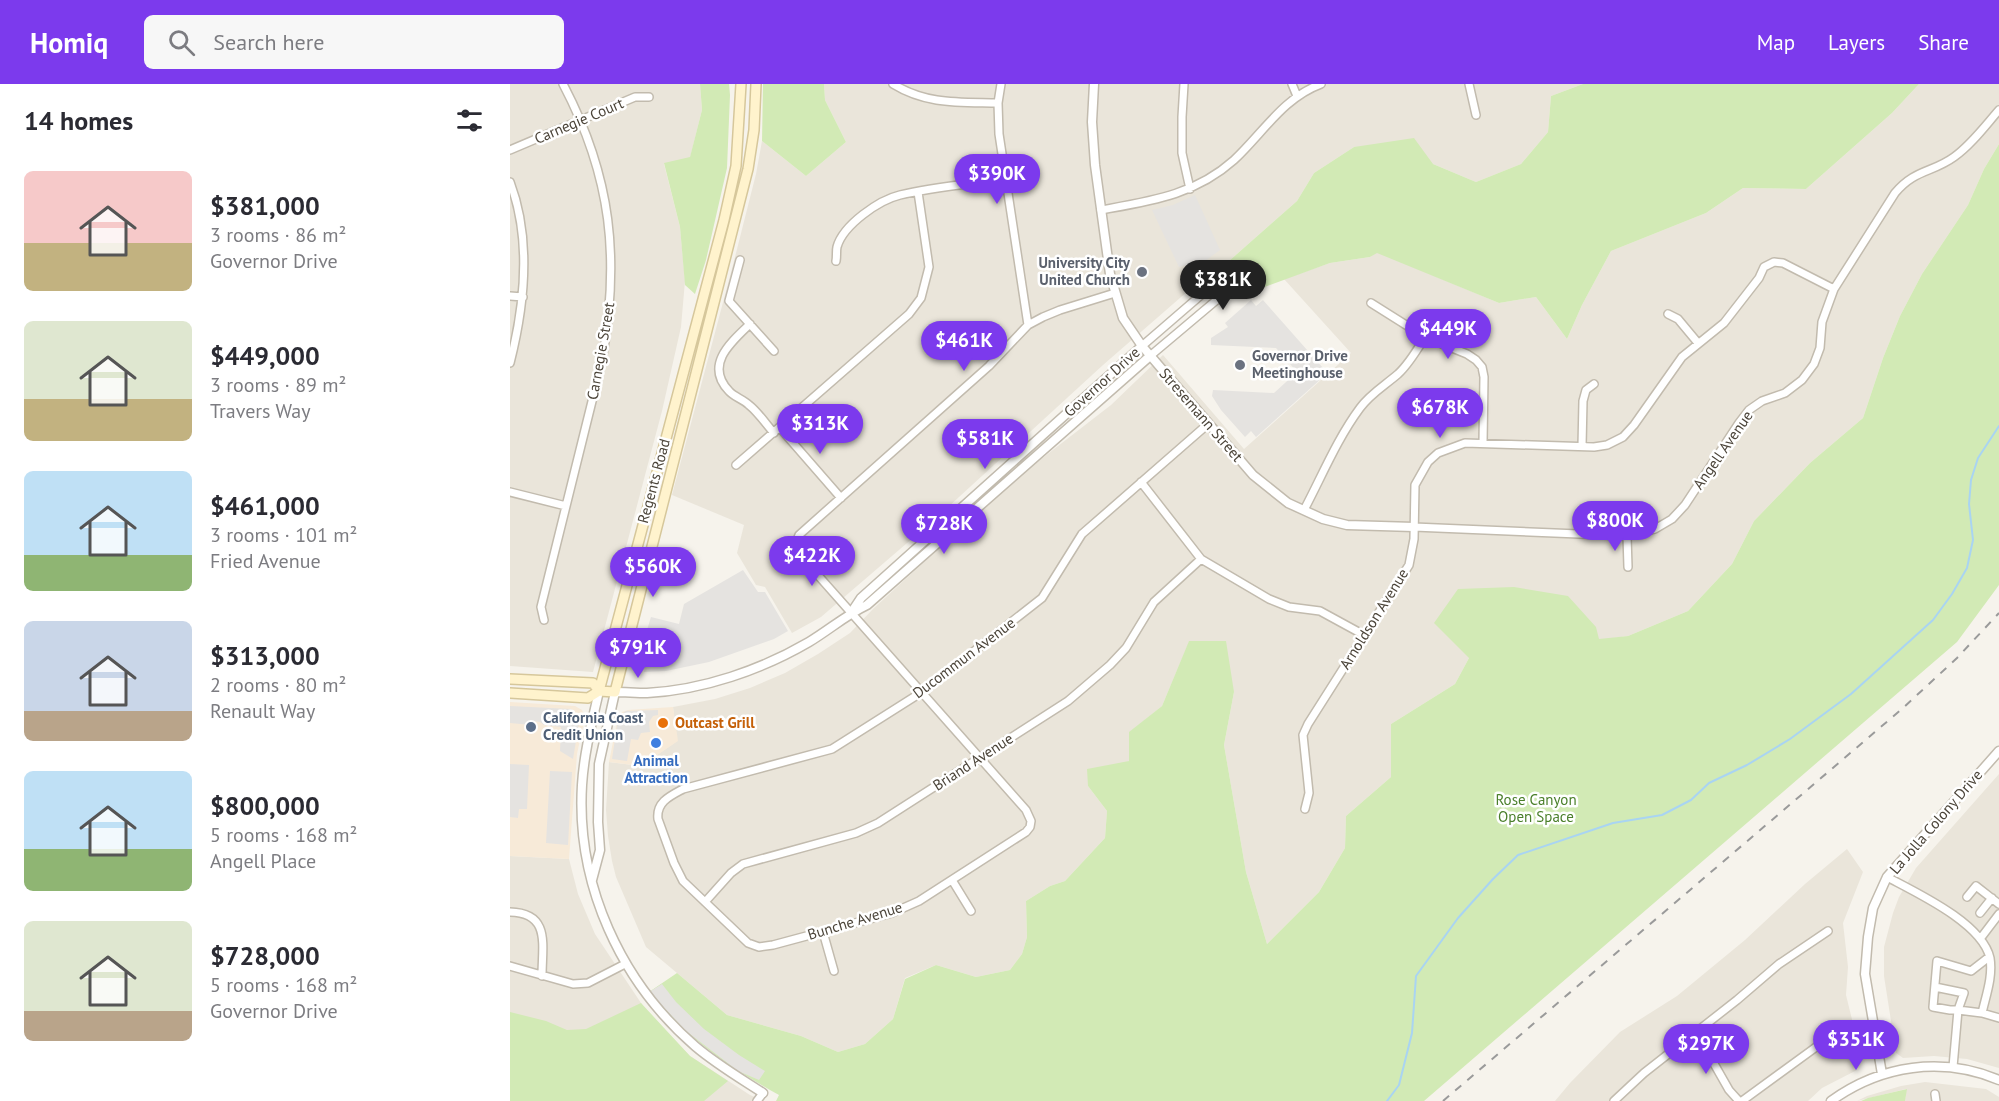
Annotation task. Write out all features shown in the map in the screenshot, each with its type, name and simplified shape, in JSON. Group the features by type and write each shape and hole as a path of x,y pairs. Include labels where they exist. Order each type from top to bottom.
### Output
{"main road":[{"name":"Regents Road","path":"599,691 724,220 736,166 741,84"},
{"name":"Regents Road","path":"615,692 748,169 754,130 756,84"},
{"name":"Governor Drive","path":"510,679 593,683 599,691"},
{"name":"Governor Drive","path":"510,693 588,698 599,691 615,692"}],"street":[{"name":"Carnegie Street","path":"544,620 541,607 602,361 609,321 611,287 612,251 607,208 595,159 563,84"},
{"path":"893,84 920,98 931,100 998,103"},
{"path":"1000,84 999,134 1028,325"},
{"name":"Stresemann Street","path":"1094,84 1095,165 1110,274 1123,318 1142,346 1253,475 1288,503 1323,519 1347,525 1414,527"},
{"path":"1184,84 1182,153 1190,189"},
{"path":"1292,84 1297,96"},
{"path":"1101,210 1162,199 1190,189 1234,160 1284,106 1297,96 1321,84"},
{"path":"1469,84 1476,115"},
{"name":"Carnegie Court","path":"510,150 635,97 649,97"},
{"name":"Angell Avenue","path":"1414,527 1627,536 1655,529 1672,519 1685,505 1749,410 1762,401 1785,393 1802,380 1814,364 1820,348 1822,322 1834,289 1895,193 1905,181 1952,159 1999,110"},
{"path":"836,261 837,246 848,229 861,216 881,202 899,195 1005,179"},
{"path":"510,182 521,230 524,261 519,329 510,363"},
{"path":"736,465 909,314 921,298 929,267 918,192"},
{"path":"740,260 729,301 774,351"},
{"name":"Arnoldson Avenue","path":"1305,809 1309,793 1303,735 1409,565 1412,555 1415,485 1428,462 1438,453 1465,443 1607,445 1623,437 1634,425 1682,357 1724,323 1759,278 1764,267 1774,262 1784,263 1834,289"},
{"name":"Governor Drive","path":"615,692 647,693 696,686 747,671 789,653 867,605 1150,356 1232,287 1230,279 1223,276 1142,346 861,598 851,613"},
{"path":"981,757 800,555 796,540 989,366 1028,325 1060,310 1115,293"},
{"path":"510,296 522,297"},
{"path":"1371,303 1425,337 1467,354 1482,367 1484,377 1483,443"},
{"path":"1668,314 1678,319 1698,342"},
{"path":"750,324 728,345 721,356 719,366 721,380 728,390 748,404 777,431 841,498"},
{"path":"1304,510 1345,430 1360,407 1371,395 1398,374 1409,362 1425,337"},
{"path":"1582,446 1583,401 1586,390 1594,384"},
{"name":"Ducommun Avenue","path":"705,902 683,881 658,819 657,812 669,796 683,789 832,749 922,692 1042,598 1082,534 1208,424"},
{"path":"1141,483 1201,559 1269,599 1289,607 1320,611 1364,635"},
{"path":"510,492 566,506"},
{"path":"1627,536 1628,567"},
{"name":"Briand Avenue","path":"705,902 742,864 856,833 878,823 1068,701 1126,648 1155,602 1201,559"},
{"name":"Regents Road","path":"599,691 588,741 582,786 585,856 596,899 607,928 625,964 648,997 679,1032 716,1063 763,1093"},
{"name":"Regents Road","path":"592,880 600,850 599,764 615,692"},
{"name":"La Jolla Colony Drive","path":"1882,1074 1865,974 1873,908 1887,877 1999,751"},
{"name":"Bunche Avenue","path":"705,902 748,943 759,946 823,932 892,913 919,901 1026,832 1030,827 1031,821 1026,810 981,757"},
{"path":"1887,877 1964,922 1980,939 1989,957 1991,977 1982,1013"},
{"path":"952,880 971,911"},
{"path":"1967,897 1976,886 1999,904"},
{"path":"1980,913 1992,898"},
{"path":"510,912 524,912 535,919 541,931 542,976"},
{"path":"1980,939 1999,914"},
{"path":"1614,1101 1644,1073 1779,964 1828,931"},
{"path":"823,932 834,971"},
{"path":"1989,957 1971,971 1937,961 1933,1007 1982,1013 1999,1018"},
{"path":"510,966 573,984 588,983 625,964"},
{"path":"1935,987 1964,993 1958,1010 1953,1067"},
{"path":"1696,1032 1729,1090 1741,1101 1838,1031"},
{"path":"1831,1101 1882,1074 1935,1065 1953,1067 1999,1080"},
{"path":"757,1101 763,1093"}],"shaded area":[{"path":"510,84 700,84 702,110 690,158 664,164 680,227 685,281 681,327 662,411 593,672 510,666"},
{"path":"824,84 1583,84 1551,96 1548,132 1521,164 1476,182 1433,164 1354,147 1314,173 1297,201 1229,261 1196,284 1103,365 935,519 821,617 792,633 765,587 756,585 737,553 744,525 672,495 735,257 762,141 806,176 846,142 825,100"},
{"path":"1919,84 1999,84 1999,144 1984,169 1968,205 1922,274 1900,316 1863,418 1810,463 1754,521 1732,564 1688,611 1628,636 1469,658 1455,684 1391,724 1391,777 1346,816 1345,848 1319,892 1267,944 1246,872 1224,745 1234,692 1189,642 1162,706 1130,732 1129,761 1088,786 1107,811 1105,838 1065,881 1050,886 1026,901 1027,937 1022,954 1010,970 976,977 936,965 905,978 893,1019 865,1044 838,1052 801,1036 727,1015 646,947 616,877 612,861 606,810 609,762 641,766 677,741 673,707 715,699 750,688 785,673 850,633 1009,484 1111,405 1163,355 1244,449 1351,353 1284,279 1330,263 1370,257 1377,252 1499,303 1536,297 1567,339 1611,251 1706,213 1743,188 1806,189 1892,113"},
{"path":"1195,195 1220,250 1205,261 1179,267 1152,210 1173,205"},
{"path":"1251,300 1256,306 1263,300 1323,368 1318,373 1322,378 1256,437 1251,431 1245,437 1221,410 1212,396 1213,390 1274,393 1297,372 1276,348 1211,345 1211,338 1228,327 1225,323"},
{"path":"743,570 758,592 765,592 788,631 774,639 709,662 666,671 644,672 645,665 636,660 644,629 647,630 651,617 679,624 684,604"},
{"path":"510,702 575,706 582,710 585,717 577,754 569,859 510,856"},
{"path":"510,706 571,709 579,718 573,759 560,751 561,727 532,721 532,725 510,723"},
{"path":"673,707 678,741 641,766 609,762 618,717 622,712"},
{"path":"658,710 658,715 653,716 649,722 650,732 641,733 638,740 631,739 627,761 612,759 618,719 622,714 626,711"},
{"path":"510,764 529,765 527,809 519,809 518,818 510,817"},
{"path":"550,771 572,772 568,845 546,843"},
{"path":"1999,774 1999,1068 1967,1059 1934,1056 1903,1058 1896,1053 1884,976 1884,947 1893,913 1899,897 1916,868"},
{"path":"1847,849 1863,872 1843,923 1848,967 1846,995 1861,1056 1857,1070 1822,1088 1808,1101 1555,1101 1620,1032 1677,996 1745,940 1805,884"},
{"path":"510,856 569,859 578,894 595,934 645,1009 690,1056 750,1095 764,1101 510,1101"},
{"path":"662,984 676,1002 704,1029 765,1071 759,1080 738,1071 686,1031 649,992"},
{"path":"1925,1082 1986,1089 1999,1097 1999,1101 1905,1101 1906,1089 1857,1101 1901,1086"}],"green space":[{"path":"700,84 729,84 730,95 727,168 706,260 695,294 685,285 680,227 664,163 690,157 702,110"},
{"path":"763,84 824,84 825,100 846,142 806,176 762,141"},
{"path":"1583,84 1919,84 1892,113 1806,189 1743,188 1706,213 1611,251 1567,339 1536,297 1499,303 1377,253 1370,257 1330,263 1248,293 1229,261 1297,201 1314,173 1354,147 1414,138 1433,164 1476,182 1521,164 1548,132 1551,96"},
{"name":"Rose Canyon Open Space","path":"1999,144 1999,585 1957,642 1424,1101 776,1101 779,1095 709,1050 677,1023 649,992 677,973 727,1015 801,1036 838,1052 865,1044 893,1019 905,979 936,965 976,977 1010,970 1022,954 1027,937 1026,901 1050,886 1065,881 1105,838 1107,811 1088,786 1087,769 1129,761 1129,732 1162,706 1189,641 1226,641 1234,692 1224,745 1246,872 1267,944 1319,892 1345,848 1346,816 1391,777 1391,724 1455,684 1469,658 1434,623 1458,589 1514,587 1568,596 1596,627 1599,639 1628,636 1688,611 1732,564 1754,521 1810,463 1863,418 1900,316 1922,274 1968,205 1984,169"},
{"path":"641,1003 690,1056 728,1081 704,1101 510,1101 510,1012 546,1021 567,1030 586,1029"},
{"path":"1907,1089 1905,1101 1861,1101 1868,1098"}],"waterway":[{"path":"1387,1101 1399,1085 1412,1033 1416,976 1458,918 1518,855 1613,823 1662,815 1691,800 1709,783 1747,765 1790,739 1851,694 1933,620 1967,568 1973,540 1969,504 1971,480 1978,458 1999,426"}],"railway":[{"path":"1443,1101 1903,708 1957,658 1999,613"}],"place":[{"name":"University City United Church","path":"1142,272"},
{"name":"Governor Drive Meetinghouse","path":"1240,365"},
{"name":"Outcast Grill","path":"663,723"},
{"name":"California Coast Credit Union","path":"531,727"},
{"name":"Animal Attraction","path":"656,743"}]}
